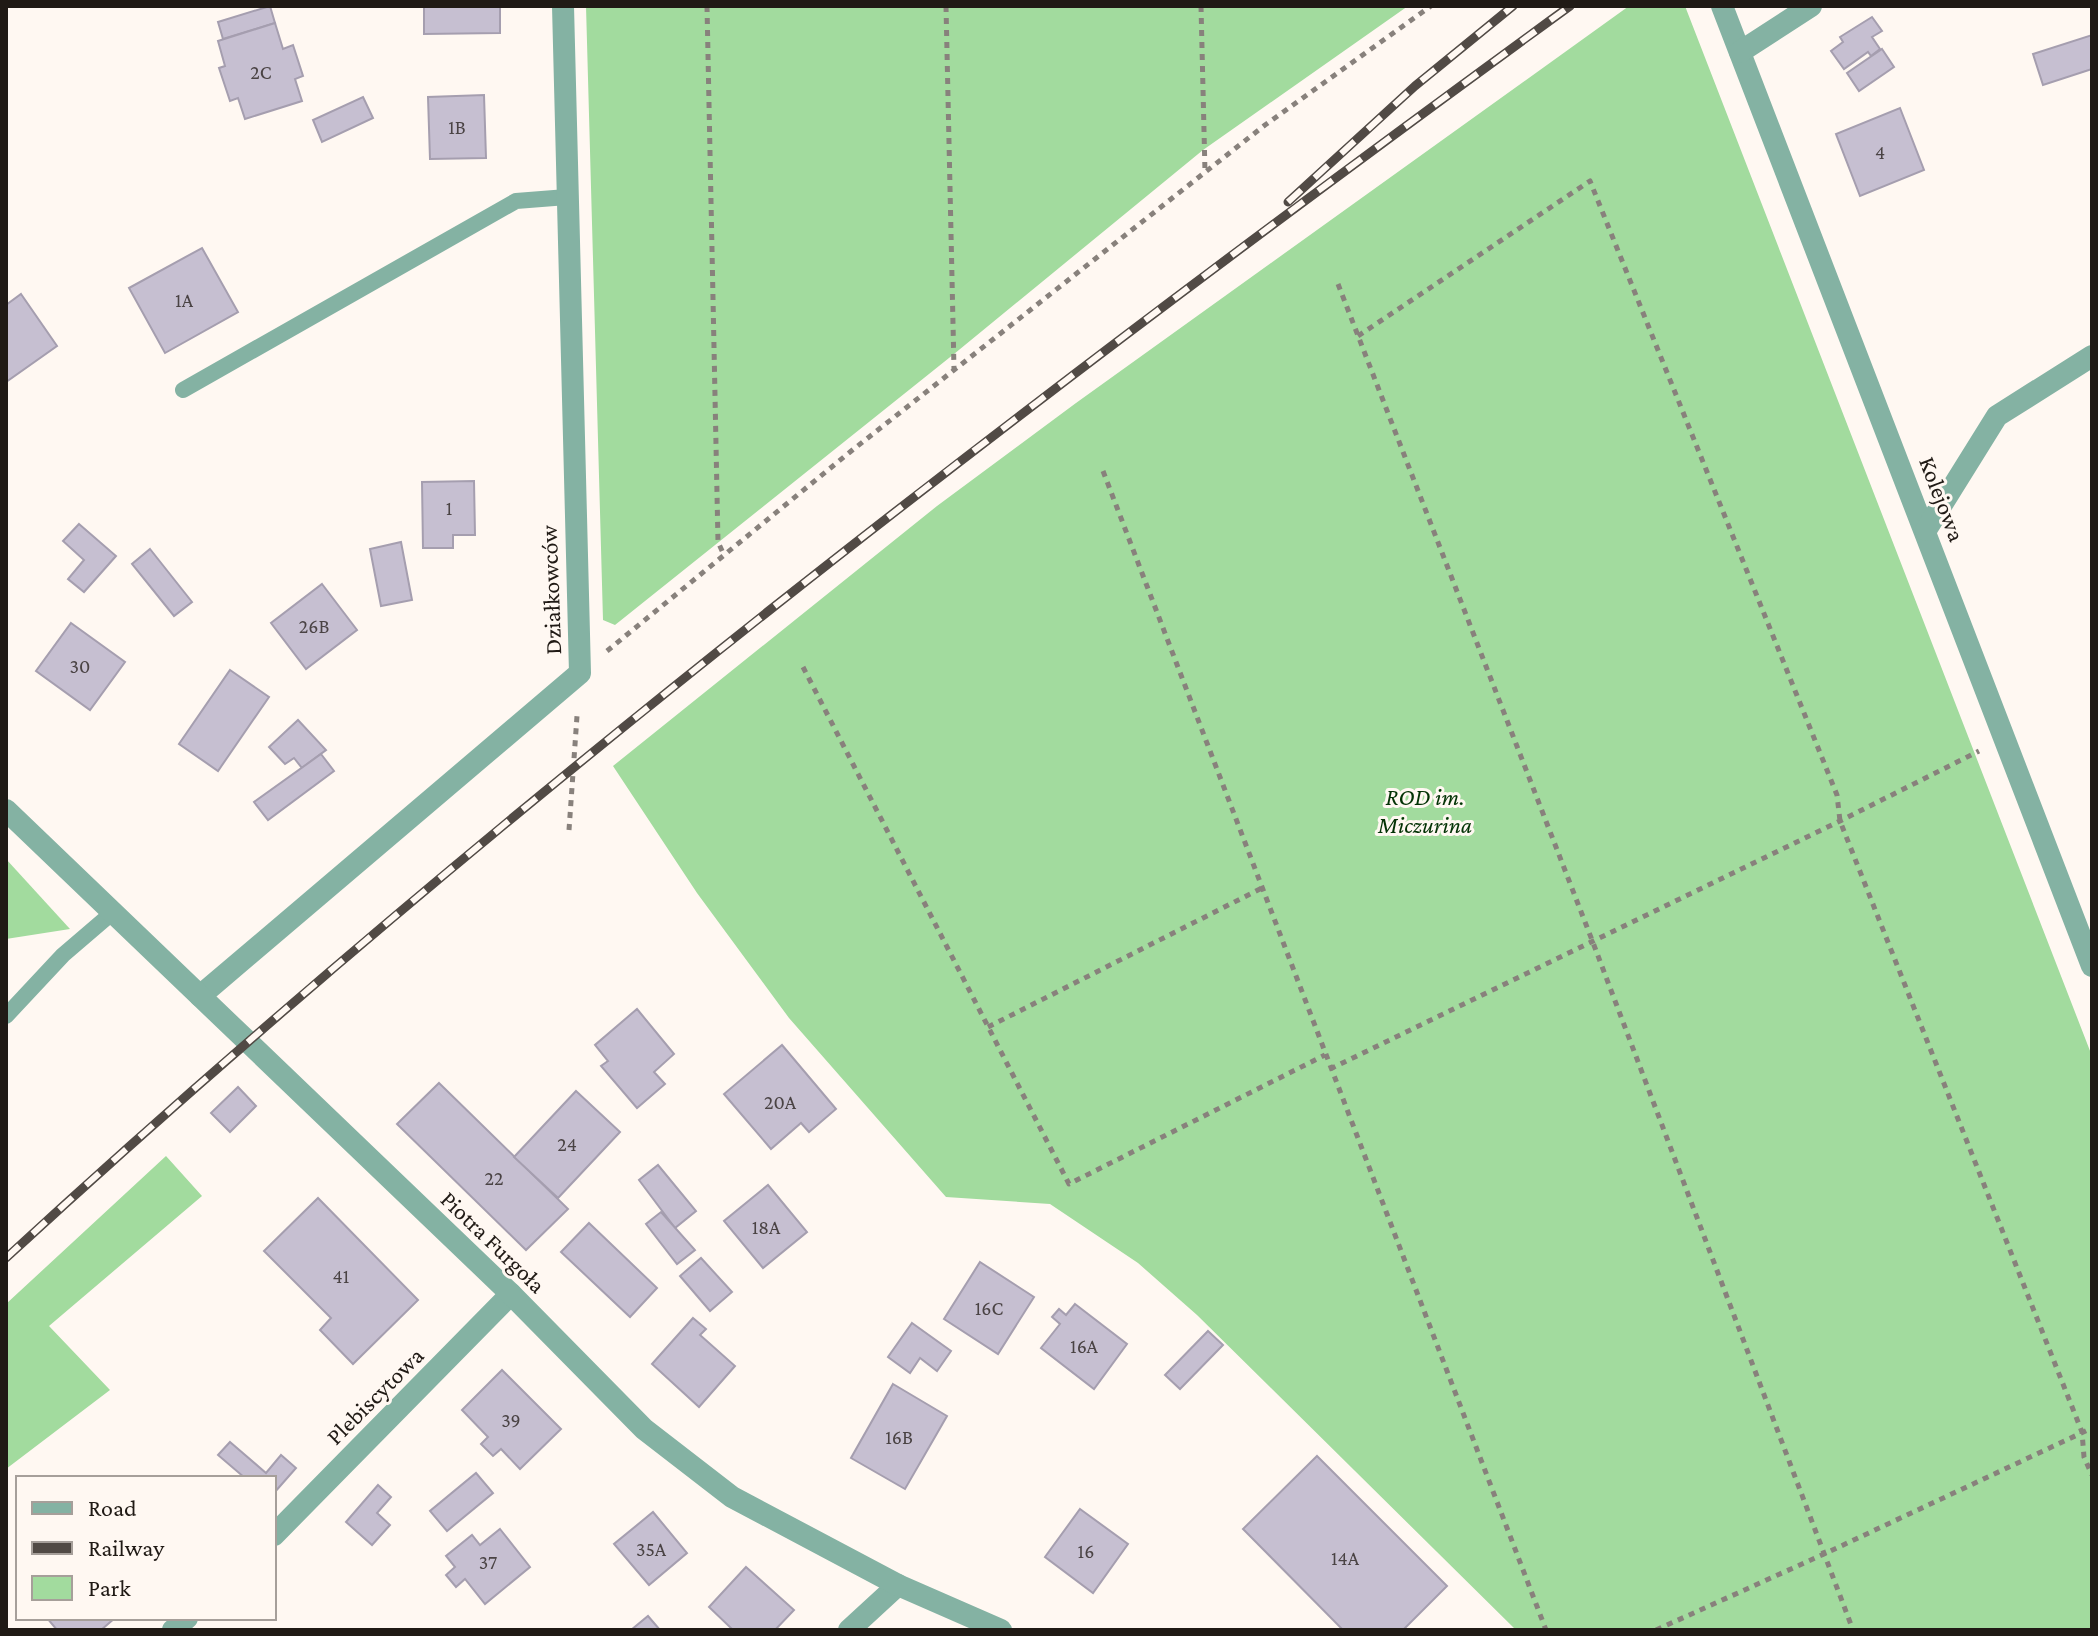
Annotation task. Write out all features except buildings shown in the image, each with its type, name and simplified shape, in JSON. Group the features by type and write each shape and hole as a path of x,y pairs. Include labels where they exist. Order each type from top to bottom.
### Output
{"street":[{"name":"Działkowców","path":"200,996 580,673 563,6"},
{"name":"Kolejowa","path":"1722,6 2092,966"},
{"path":"1740,52 1811,6"},
{"path":"1926,530 1997,416 2092,356"},
{"name":"Piotra Furgoła","path":"6,810 511,1294 644,1429 732,1497 898,1585 1001,1630"},
{"name":"Plebiscytowa","path":"276,1533 511,1294"},
{"path":"849,1630 898,1585"}],"lane":[{"path":"183,390 516,201 567,197"},
{"path":"6,1016 63,955 112,913"}],"path":[{"path":"707,6 718,542 724,555"},
{"path":"946,6 954,370"},
{"path":"1201,6 1205,173"},
{"path":"569,830 580,673 954,370 1265,125 1431,6"},
{"path":"1358,336 1590,181 1837,795 1840,821 2082,1432 2084,1457 2092,1475"},
{"path":"1338,284 1592,940 1853,1630"},
{"path":"1103,471 1546,1630"},
{"path":"803,667 1069,1184 1325,1055"},
{"path":"1330,1069 2005,739"},
{"path":"988,1027 1262,888"},
{"path":"1656,1630 2092,1428"}],"green space":[{"path":"586,6 1408,6 1203,150 615,625 603,620"},
{"name":"ROD im. Miczurina","path":"1629,6 1685,6 2092,1056 2092,1630 1516,1630 1197,1315 1138,1263 1050,1204 946,1197 789,1018 697,893 613,766 937,506"},
{"path":"6,859 70,929 6,939"},
{"path":"166,1156 202,1196 49,1326 110,1390 6,1469 6,1304"}],"railway":[{"path":"1288,202 1415,86 1513,6"},
{"path":"6,1258 192,1091 382,927 770,610 1167,304 1570,6"}]}
